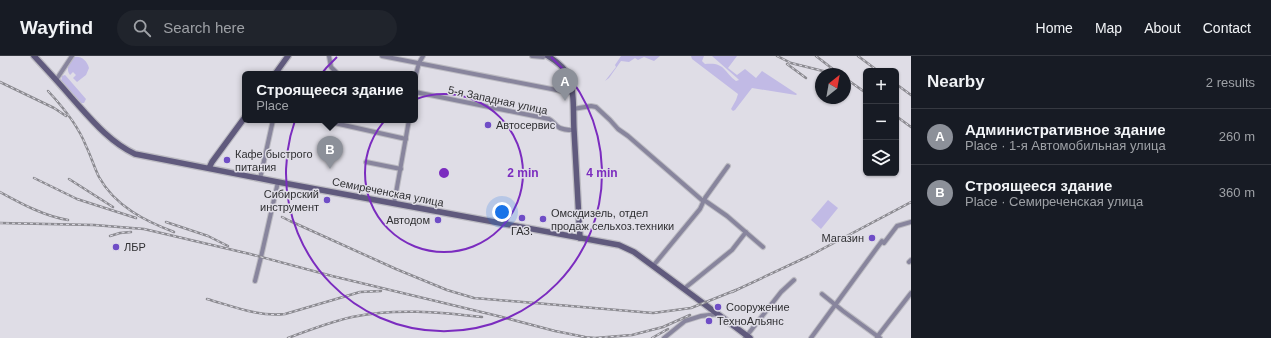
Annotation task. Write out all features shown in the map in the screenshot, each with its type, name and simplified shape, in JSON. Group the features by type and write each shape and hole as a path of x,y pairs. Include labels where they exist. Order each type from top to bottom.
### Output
{"main road":[{"name":"Семиреченская улица","path":"34,56 108,136 124,149 135,154 260,179 624,247 634,252 685,288 747,337"},
{"path":"277,71 288,56"},
{"path":"548,56 560,64 568,76 572,93 580,238"},
{"path":"209,168 242,120"}],"street":[{"path":"56,80 72,56"},
{"path":"329,56 331,67 335,71"},
{"path":"382,56 572,93"},
{"path":"417,71 423,56"},
{"path":"532,56 545,56"},
{"name":"5-я Западная улица","path":"418,93 549,119 559,128 564,130 574,130"},
{"path":"573,109 591,106 596,107 618,129 763,247"},
{"path":"260,179 272,123"},
{"path":"337,123 406,139"},
{"path":"394,204 409,123"},
{"path":"366,162 401,169"},
{"path":"653,266 700,209 704,200 728,166"},
{"path":"255,280 278,182"},
{"path":"811,338 882,241 884,242 897,226 911,222"},
{"path":"685,288 732,250 746,232"},
{"path":"747,337 781,292 794,280"},
{"path":"822,294 878,337 911,293"},
{"path":"664,338 685,321 701,316 718,314"}],"shaded area":[{"path":"621,56 660,56 654,61 644,57 638,60 635,58 629,62 621,61 609,78 605,81 616,67 615,65"},
{"path":"691,56 704,56 702,61 705,64 716,64 720,66 736,81 739,80 712,56 737,56 728,68 737,75 745,69 756,78 762,71 797,94 752,88 733,111 731,109 738,94 692,59"},
{"path":"74,57 79,57 84,60 89,68 86,75 77,82 73,78 76,75 73,72 70,75 68,70"},
{"path":"65,75 86,99 84,103 80,103 61,82 62,76"},
{"path":"828,200 838,208 821,229 811,220"}],"railway":[{"path":"777,56 791,63 815,69"},
{"path":"816,56 832,68"},
{"path":"858,56 874,68"},
{"path":"787,64 806,78"},
{"path":"0,82 54,108 66,116"},
{"path":"851,82 863,91"},
{"path":"899,86 911,95"},
{"path":"48,91 65,110 83,138 99,177 113,196 132,211 152,223 174,232"},
{"path":"899,118 911,127"},
{"path":"34,178 77,199 136,218"},
{"path":"69,179 113,207"},
{"path":"0,192 42,213 68,220"},
{"path":"732,292 809,256 911,202"},
{"path":"282,217 396,269 447,290 474,298 653,313 691,308 736,290"},
{"path":"166,222 208,236 228,246"},
{"path":"0,223 94,225 144,229 250,254 332,276 555,331 585,337 595,338 632,335 663,327 690,315"},
{"path":"110,236 131,232"},
{"path":"207,299 245,310 275,315 285,314 360,292 381,291"},
{"path":"288,338 336,321 384,312 417,312 482,317"},
{"path":"652,338 668,329"}],"place":[{"name":"Административное здание","path":"565,101"},
{"name":"Автосервис","path":"488,125"},
{"name":"Кафе быстрого питания","path":"227,160"},
{"name":"Строящееся здание","path":"330,169"},
{"name":"Сибирский инструмент","path":"327,200"},
{"name":"ГАЗ.","path":"522,218"},
{"name":"Омскдизель, отдел продаж сельхоз.техники","path":"543,219"},
{"name":"Автодом","path":"438,220"},
{"name":"Магазин","path":"872,238"},
{"name":"ЛБР","path":"116,247"},
{"name":"Сооружение","path":"718,307"},
{"name":"ТехноАльянс","path":"709,321"}]}
